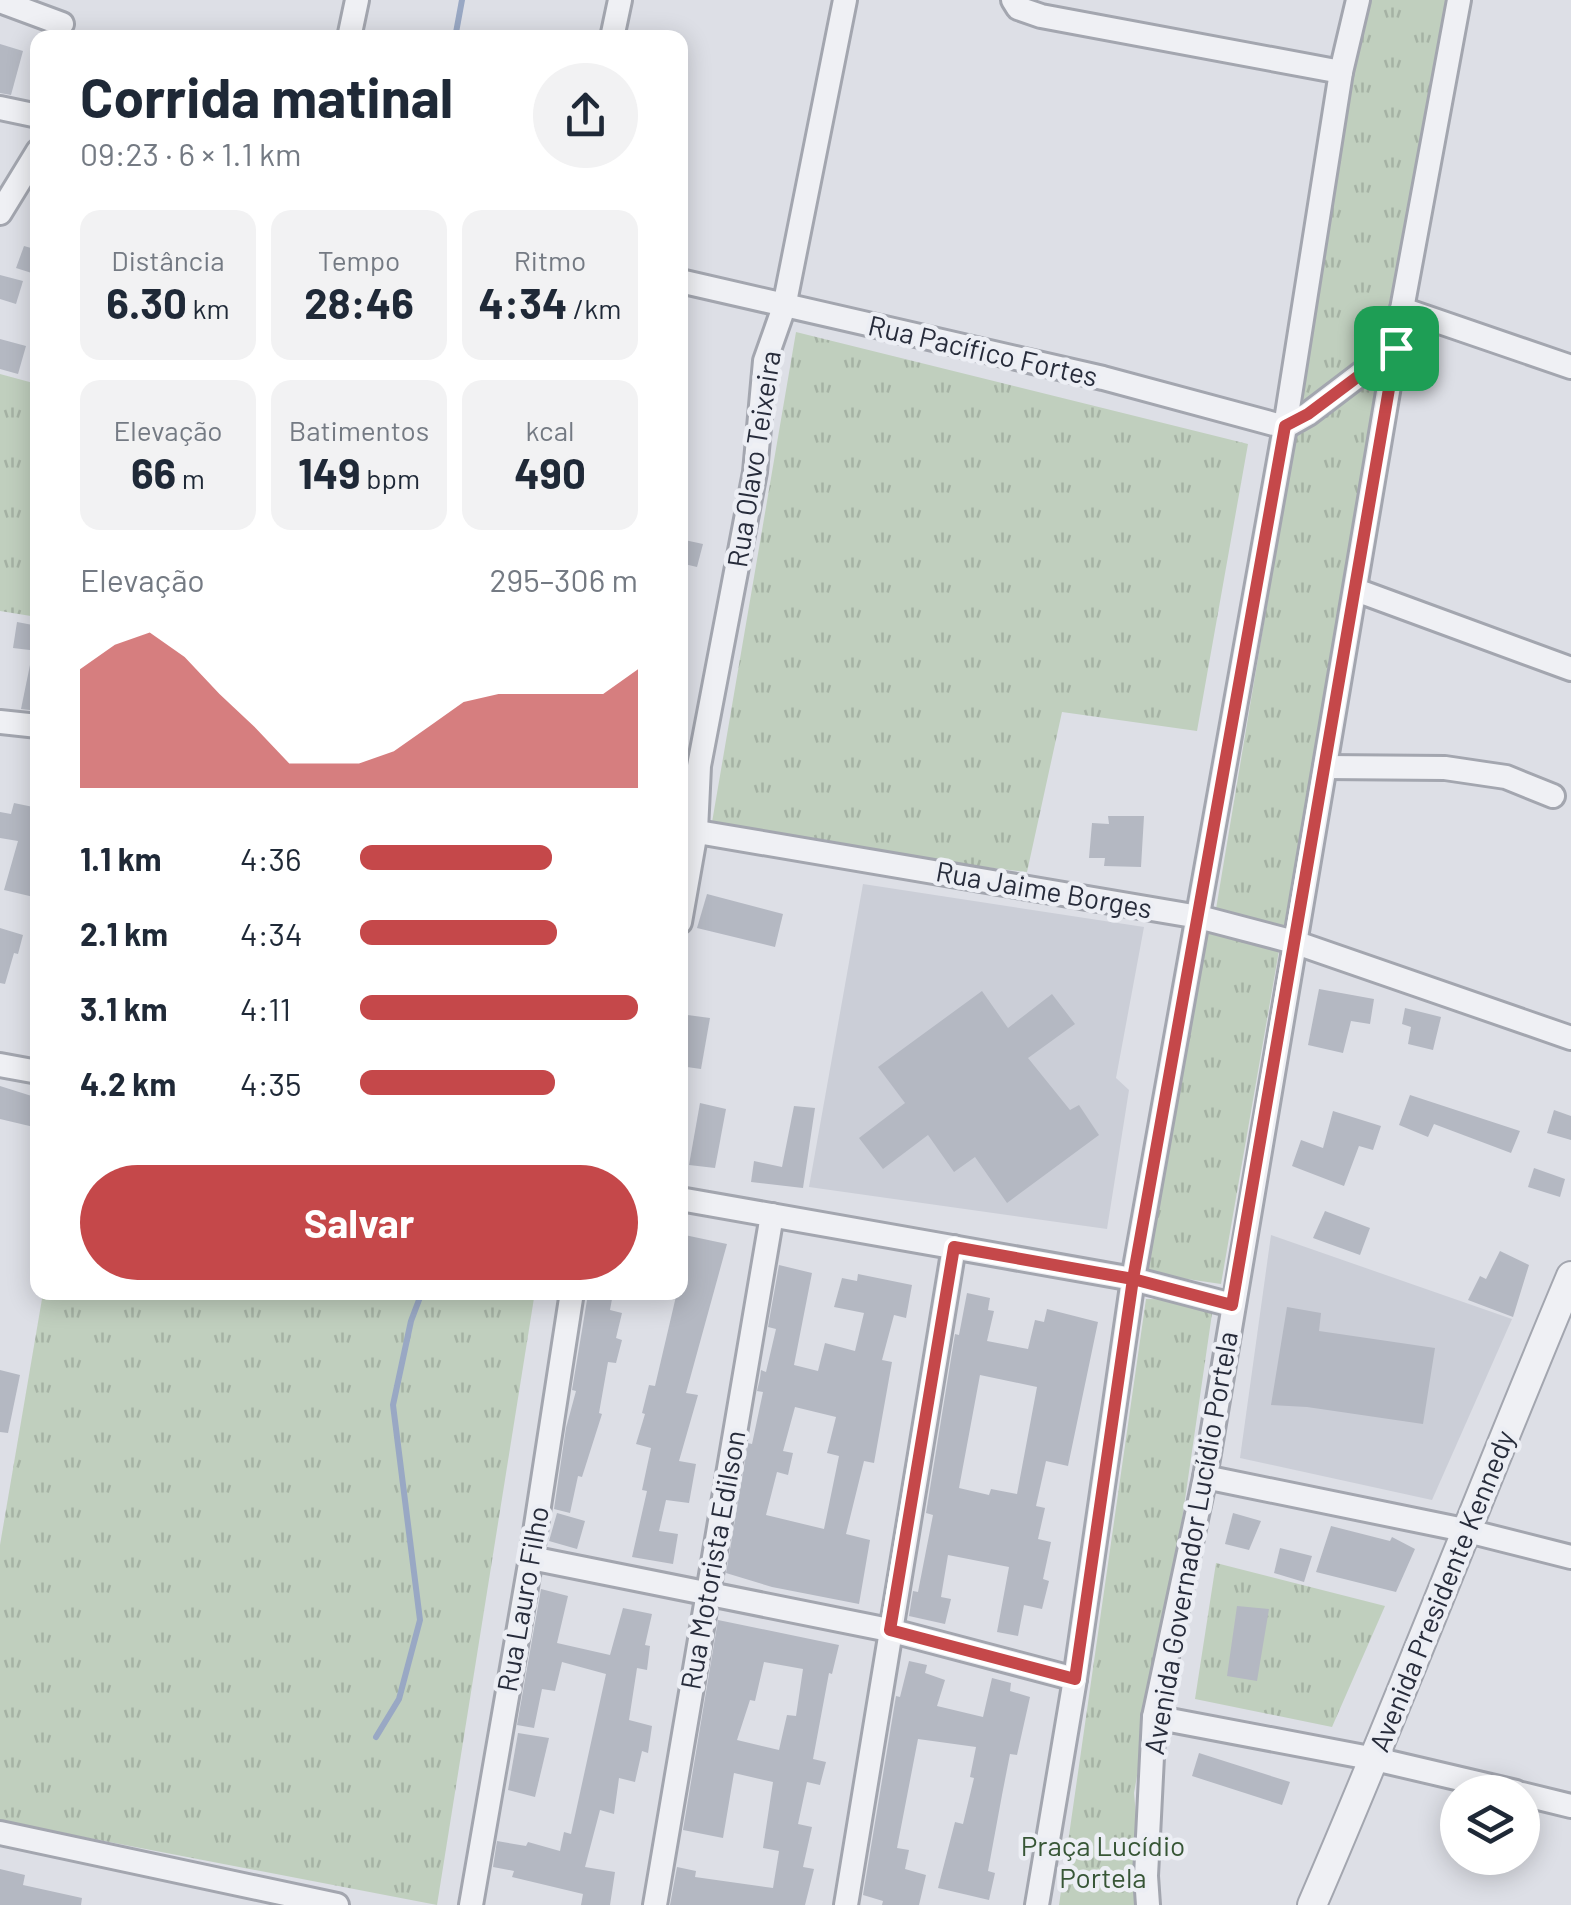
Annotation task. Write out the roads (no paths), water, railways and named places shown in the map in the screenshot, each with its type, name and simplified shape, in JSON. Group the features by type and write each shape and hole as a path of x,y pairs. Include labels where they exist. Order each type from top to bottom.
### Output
{"street":[{"path":"62,30 66,0"},
{"path":"351,30 357,0"},
{"path":"614,30 620,0"},
{"name":"Rua Olavo Teixeira","path":"688,830 756,472 765,361 784,307 845,0"},
{"path":"1014,0 1018,8 1041,16 1341,72"},
{"path":"1037,1905 1075,1679 1133,1279 1285,426 1341,72 1358,0"},
{"name":"Avenida Governador Lucídio Portela","path":"1148,1905 1154,1717 1205,1477 1402,309 1459,0"},
{"path":"0,1 60,30"},
{"path":"0,108 30,114"},
{"path":"0,213 30,164"},
{"name":"Rua Pacífico Fortes","path":"688,283 1103,378 1285,426"},
{"path":"1402,309 1571,367"},
{"path":"1285,426 1308,414 1396,348"},
{"path":"1356,590 1571,669"},
{"path":"0,722 30,725"},
{"path":"1325,767 1445,768 1506,776 1553,796"},
{"name":"Rua Jaime Borges","path":"688,830 1199,917 1294,942 1571,1038"},
{"path":"0,1066 30,1066"},
{"path":"688,1200 1133,1279 1232,1305"},
{"name":"Rua Motorista Edilson","path":"655,1905 772,1215"},
{"path":"846,1905 954,1247"},
{"name":"Avenida Presidente Kennedy","path":"1312,1905 1375,1759 1464,1530 1564,1309 1571,1276"},
{"name":"Rua Lauro Filho","path":"471,1905 571,1300"},
{"path":"1205,1477 1464,1530 1571,1557"},
{"path":"531,1558 890,1630 1075,1679"},
{"path":"1154,1717 1443,1775"},
{"path":"1540,1798 1571,1806"},
{"path":"0,1833 336,1905"}],"waterway":[{"path":"456,30 462,0"},
{"path":"376,1737 399,1699 420,1620 393,1405 419,1300"}],"park label":[{"name":"Praça Lucídio Portela","path":"1103,1862"}]}
